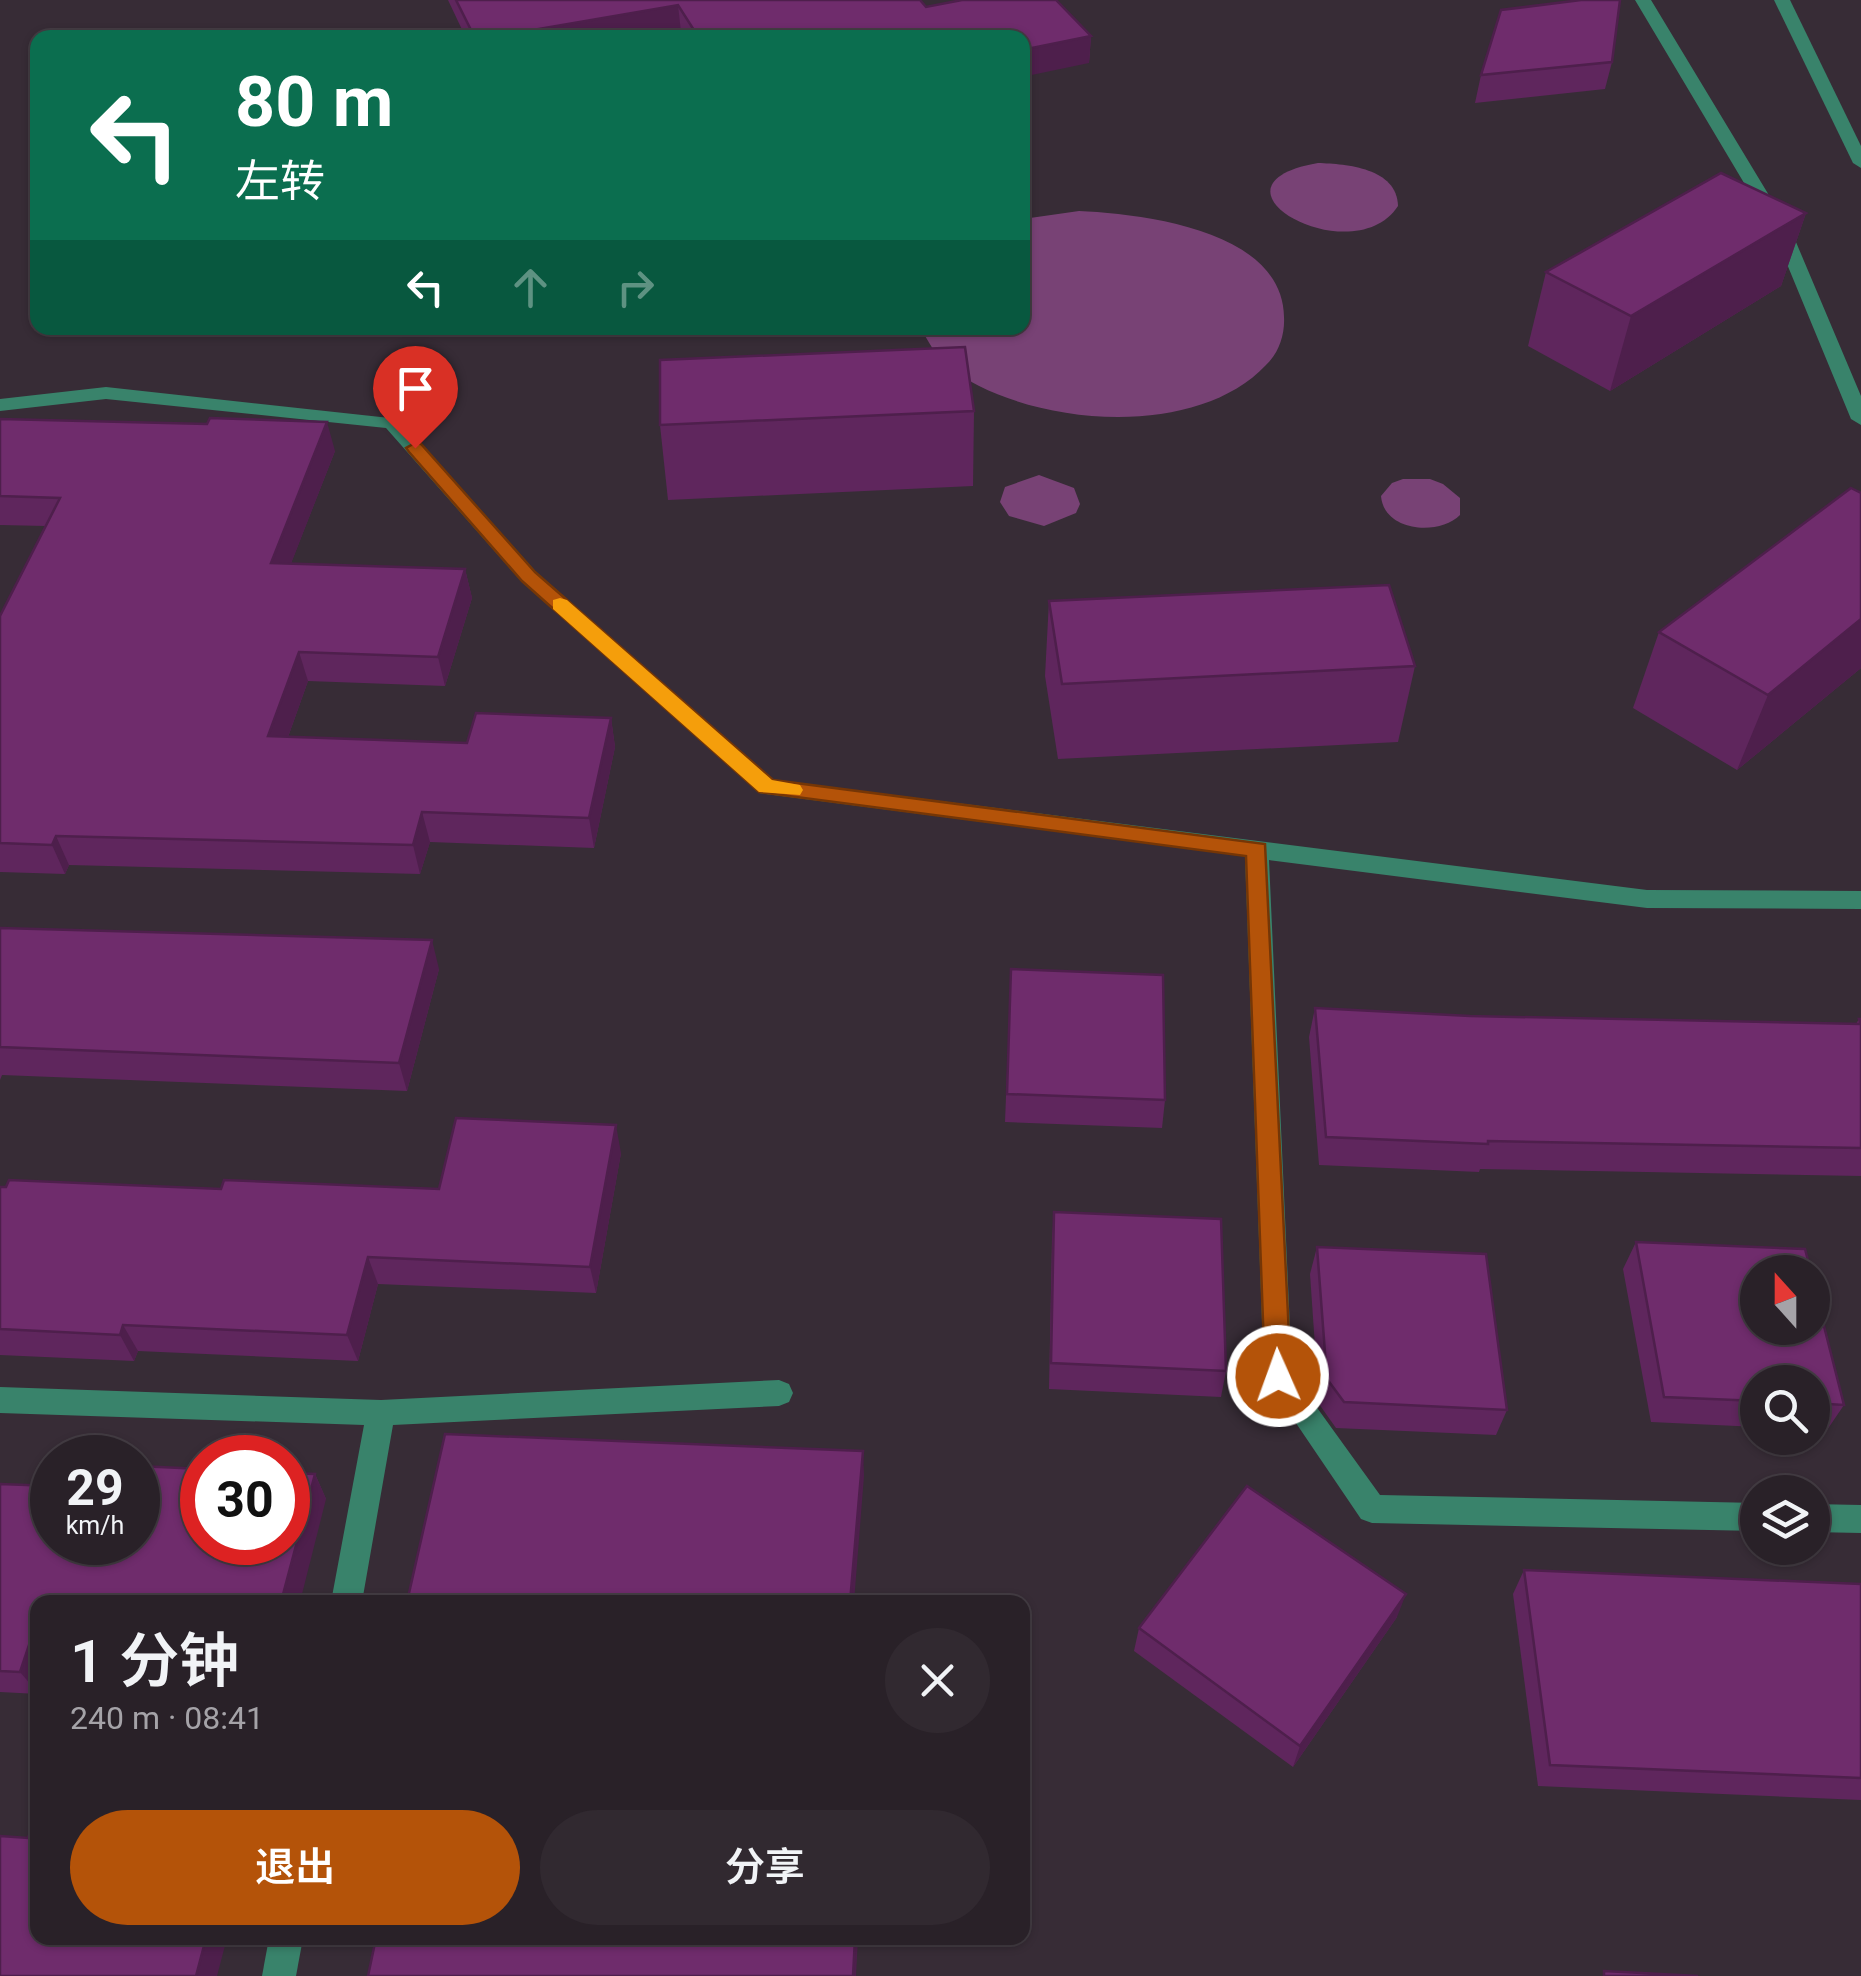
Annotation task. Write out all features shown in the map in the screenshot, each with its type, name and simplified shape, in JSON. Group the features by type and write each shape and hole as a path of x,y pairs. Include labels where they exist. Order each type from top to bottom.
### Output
{"street":[{"path":"1643,0 1784,236 1861,419"},
{"path":"1782,0 1861,163"},
{"path":"0,405 106,393 392,422 529,577 767,787 1647,899 1861,900"},
{"path":"1257,849 1278,1376 1372,1508 1740,1516"},
{"path":"0,1400 381,1413 779,1392"},
{"path":"348,1595 381,1413"},
{"path":"1830,1518 1861,1519"},
{"path":"279,1976 285,1945"}],"shaded area":[{"path":"1318,163 1356,167 1380,176 1395,193 1398,206 1376,225 1349,231 1319,229 1294,219 1276,204 1271,189 1283,174"},
{"path":"1079,211 1138,217 1205,232 1236,246 1261,264 1278,288 1284,317 1274,355 1235,390 1196,406 1153,415 1108,417 1062,412 1018,402 979,386 946,365 924,335 1030,335 1030,218"},
{"path":"1039,475 1074,488 1080,504 1076,513 1044,526 1009,516 1000,502 1005,487"},
{"path":"1430,479 1443,484 1460,498 1460,515 1451,522 1427,528 1392,517 1381,496 1392,483"}],"building":[{"path":"456,0 920,0 926,7 962,0 1056,0 1091,36 1030,48 1030,30 694,30 678,5 533,30 471,30"},
{"path":"1581,0 1620,0 1612,62 1481,75 1501,10"},
{"path":"1721,173 1806,213 1631,316 1546,272"},
{"path":"965,347 974,411 660,425 660,360"},
{"path":"210,418 327,422 271,563 465,569 438,657 299,652 268,736 467,743 476,713 611,718 589,818 422,812 413,845 56,836 52,845 0,843 0,616 60,498 0,496 0,419 207,424"},
{"path":"1851,488 1861,493 1861,619 1768,695 1659,632"},
{"path":"1389,585 1415,666 1062,684 1049,601"},
{"path":"0,928 432,940 399,1063 0,1047"},
{"path":"1011,969 1163,975 1165,1100 1007,1094"},
{"path":"1315,1008 1470,1016 1861,1024 1861,1148 1488,1144 1326,1137"},
{"path":"456,1118 616,1125 590,1267 368,1257 347,1335 123,1325 120,1335 0,1329 0,1187 6,1187 9,1180 221,1189 224,1180 439,1189"},
{"path":"1054,1212 1221,1219 1226,1371 1051,1363"},
{"path":"1636,1242 1805,1249 1807,1255 1740,1255 1740,1345 1829,1345 1844,1405 1830,1404 1830,1365 1740,1365 1740,1400 1664,1397"},
{"path":"1317,1247 1486,1254 1507,1410 1344,1402 1327,1379"},
{"path":"445,1434 863,1451 851,1595 409,1595"},
{"path":"160,1467 180,1468 180,1565 291,1565 283,1595 30,1595 30,1645 20,1672 0,1671 0,1484 30,1485 30,1565 160,1565"},
{"path":"1247,1486 1406,1594 1300,1746 1139,1628"},
{"path":"1524,1570 1861,1584 1861,1778 1550,1765"},
{"path":"30,1832 30,1945 204,1945 196,1976 0,1976 0,1836 28,1838"},
{"path":"375,1945 855,1945 853,1976 368,1976"},
{"path":"1604,1971 1698,1976 1604,1976"}],"slow traffic":[{"path":"560,604 767,787 793,790"}],"route":[{"path":"415,448 529,577 767,787 1257,849 1278,1376"}]}
